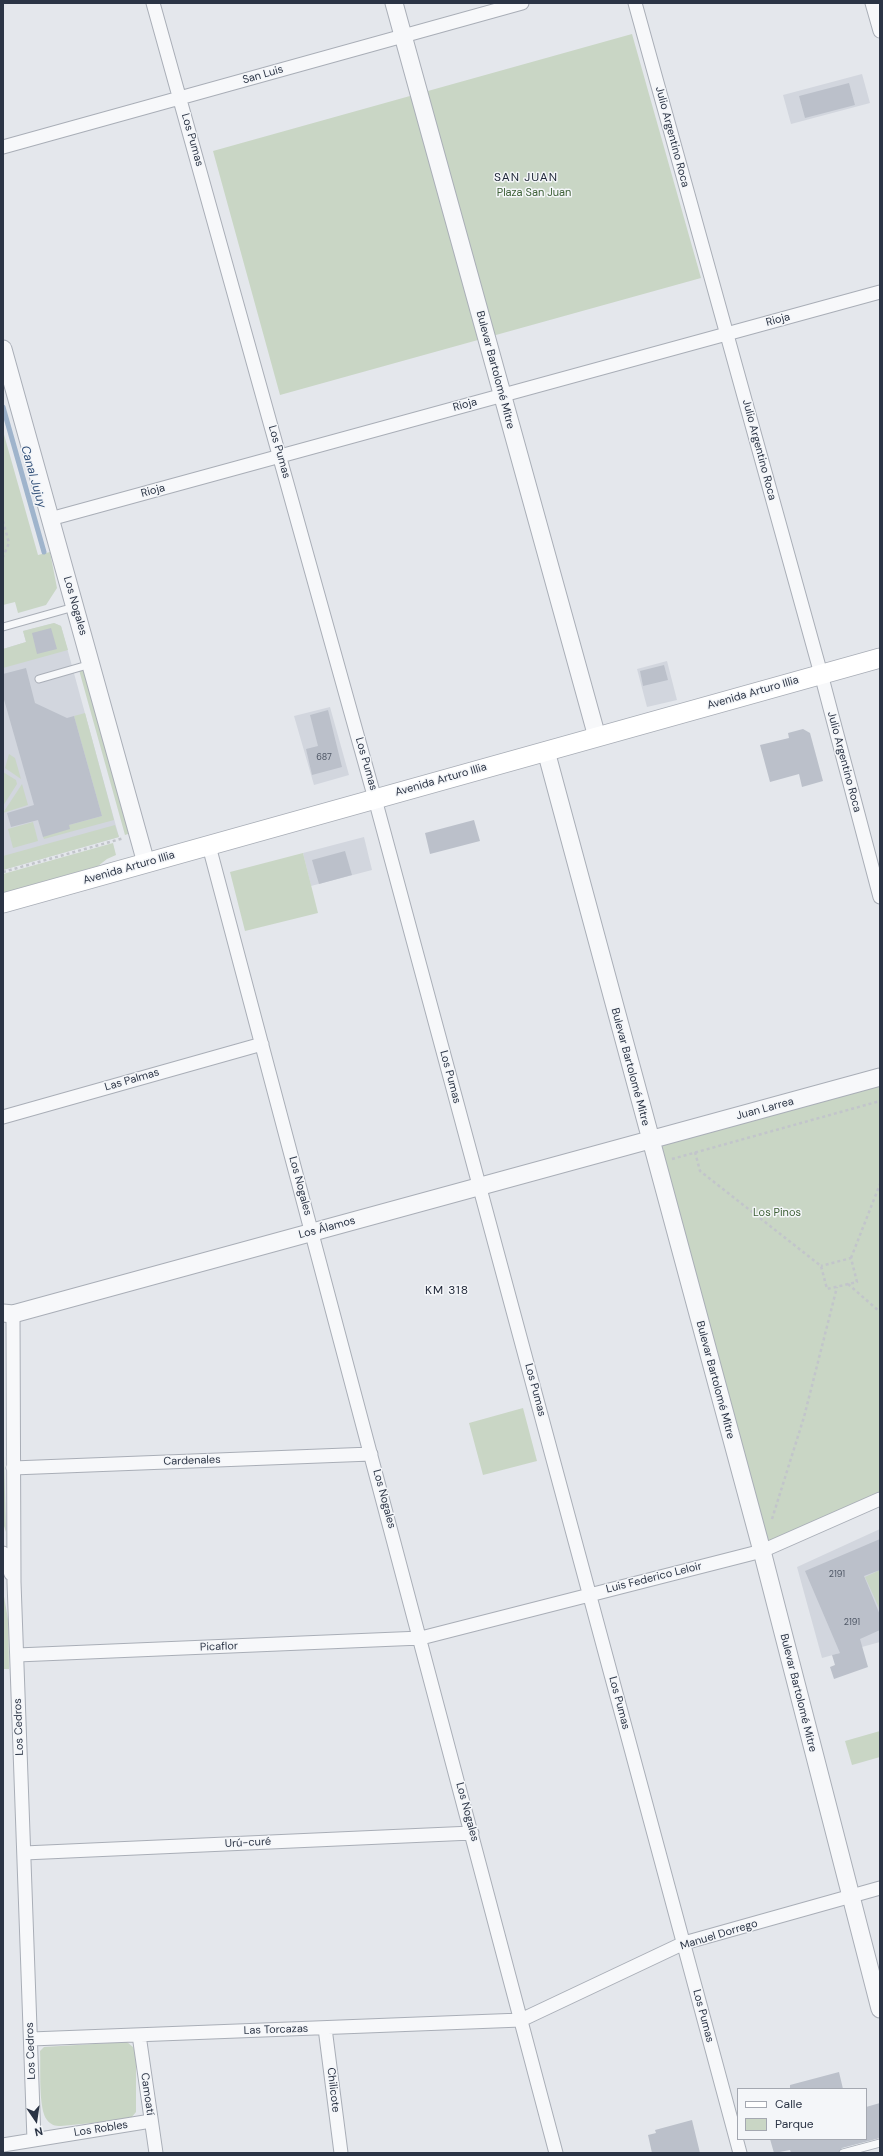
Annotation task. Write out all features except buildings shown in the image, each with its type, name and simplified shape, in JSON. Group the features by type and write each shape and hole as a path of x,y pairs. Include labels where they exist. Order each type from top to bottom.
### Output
{"main road":[{"name":"Avenida Arturo Illia","path":"3,903 880,658"}],"street":[{"name":"Los Pumas","path":"153,3 375,799 740,2153"},
{"name":"Bulevar Bartolomé Mitre","path":"394,3 597,737"},
{"name":"San Luis","path":"3,147 522,3"},
{"name":"Julio Argentino Roca","path":"635,3 821,674 880,897"},
{"path":"872,3 880,31"},
{"name":"Rioja","path":"50,519 880,292"},
{"name":"Los Nogales","path":"3,349 146,863"},
{"name":"Bulevar Bartolomé Mitre","path":"546,751 762,1551 880,2009"},
{"name":"Los Nogales","path":"209,846 421,1638 556,2153"},
{"name":"Las Palmas","path":"3,1117 262,1044"},
{"name":"Juan Larrea","path":"650,1140 880,1077"},
{"name":"Los Álamos","path":"8,1314 650,1140"},
{"name":"Los Cedros","path":"8,1314 13,1468 14,1582 34,2140"},
{"name":"Cardenales","path":"13,1468 372,1454"},
{"name":"Luis Federico Leloir","path":"421,1638 762,1551 880,1499"},
{"path":"3,1554 14,1582"},
{"name":"Picaflor","path":"17,1655 421,1638"},
{"name":"Urú-curé","path":"24,1853 472,1833"},
{"name":"Manuel Dorrego","path":"521,2020 684,1944 880,1888"},
{"name":"Las Torcazas","path":"30,2039 521,2020"},
{"name":"Chilicote","path":"325,2028 341,2153"},
{"name":"Camoatí","path":"139,2035 156,2153"},
{"name":"Los Robles","path":"3,2145 151,2121"}],"lane":[{"path":"3,627 75,606"},
{"path":"39,679 91,664"},
{"path":"843,2153 869,2150 880,2143"}],"path":[{"path":"3,521 9,543 3,557"},
{"path":"3,872 122,839"},
{"path":"656,1163 880,1101"},
{"path":"695,1152 700,1171 821,1266 827,1289 857,1282 851,1258 880,1184"},
{"path":"821,1266 851,1258"},
{"path":"848,1284 880,1312"},
{"path":"772,1519 804,1416 837,1287"}],"shaded area":[{"path":"862,74 870,103 791,124 783,95"},
{"path":"54,623 61,626 119,837 3,870 3,649 26,642 23,631"},
{"path":"667,661 677,700 647,707 637,669"},
{"path":"330,707 349,775 314,785 294,716"},
{"path":"364,837 372,870 311,886 303,853"},
{"path":"880,1529 880,1642 822,1658 797,1567"}],"green space":[{"name":"Plaza San Juan","path":"632,34 701,278 280,395 213,151"},
{"path":"3,431 38,555 50,552 57,588 46,605 18,613 15,602 3,605"},
{"path":"54,623 61,626 68,650 3,668 3,649 26,642 23,631"},
{"path":"84,669 131,833 125,835 79,670"},
{"path":"85,713 114,820 44,839 43,837 69,825 102,816 74,716"},
{"path":"9,754 15,758 21,779 5,768"},
{"path":"3,772 16,780 17,784 3,806"},
{"path":"22,784 28,805 3,813"},
{"path":"33,822 38,841 13,848 8,829"},
{"path":"115,825 119,837 3,870 3,856"},
{"path":"113,843 116,855 107,859 98,866 3,893 3,874"},
{"path":"303,853 318,913 245,931 230,872"},
{"name":"Los Pinos","path":"880,1077 880,1499 762,1551 650,1140"},
{"path":"523,1408 537,1461 483,1475 469,1423"},
{"path":"3,1416 6,1532 3,1523"},
{"path":"880,1570 880,1610 865,1577"},
{"path":"3,1591 8,1619 9,1669 3,1669"},
{"path":"880,1731 880,1757 852,1765 845,1741"},
{"path":"127,2042 133,2047 136,2055 136,2112 131,2118 61,2126 53,2125 47,2120 42,2107 40,2087 40,2051 44,2047"}],"waterway":[{"name":"Canal Jujuy","path":"3,407 44,552"}],"district":[{"name":"SAN JUAN","path":"526,178"},
{"name":"KM 318","path":"447,1291"}]}
